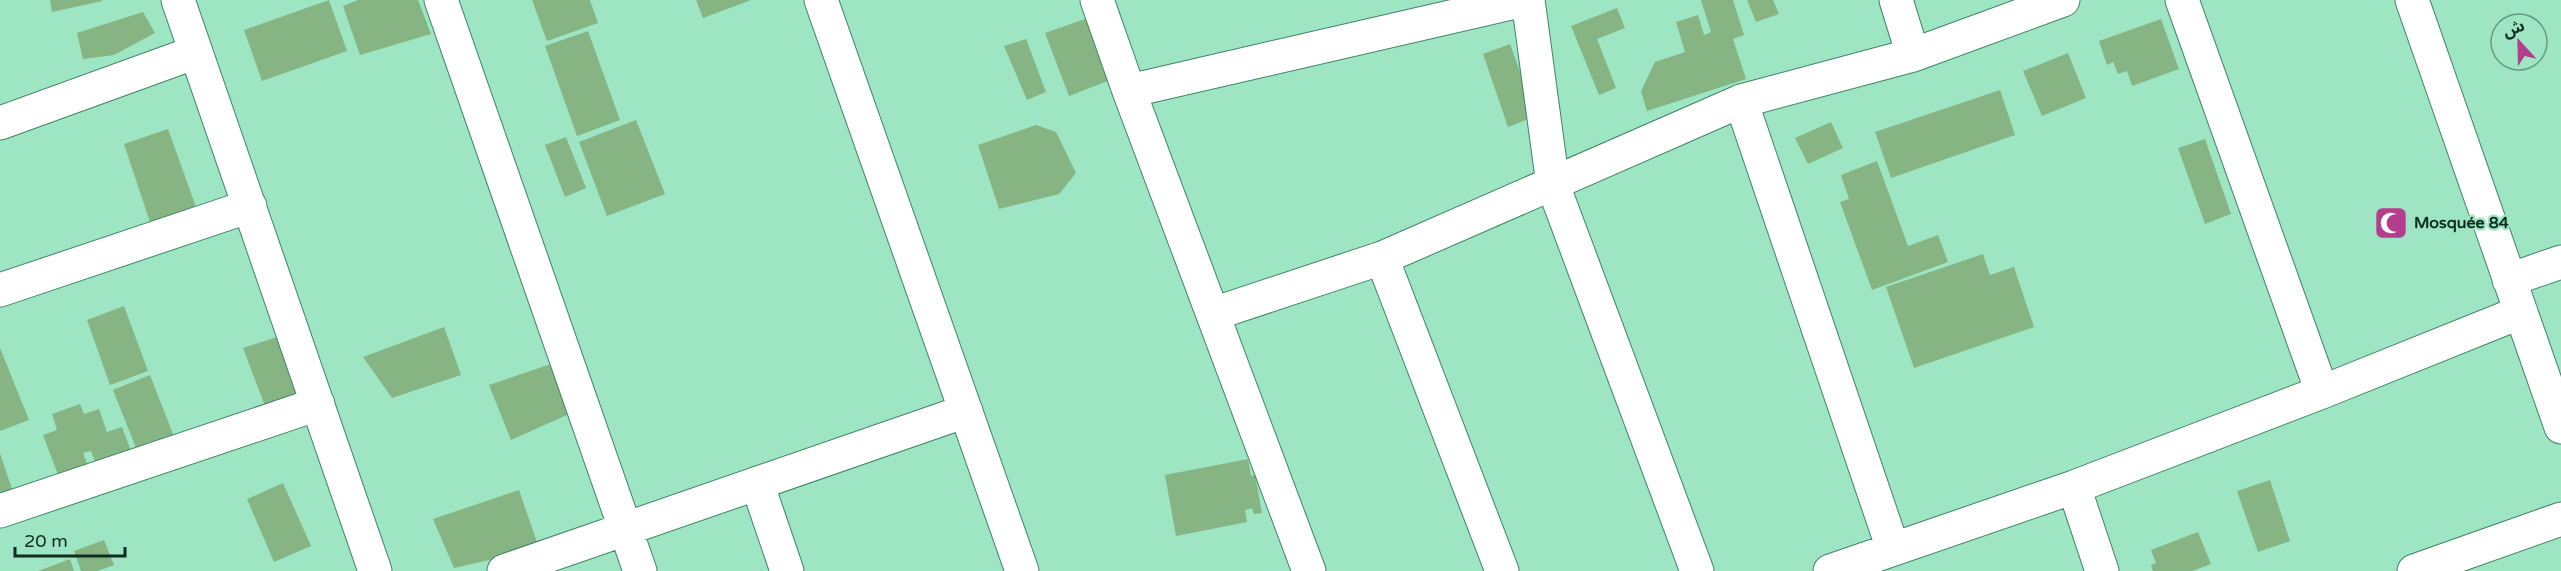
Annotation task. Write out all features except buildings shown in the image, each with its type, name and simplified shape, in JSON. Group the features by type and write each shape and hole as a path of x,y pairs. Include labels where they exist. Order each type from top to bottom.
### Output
{"street":[{"path":"178,0 375,571"},
{"path":"441,0 640,571"},
{"path":"821,0 1022,571"},
{"path":"1097,0 1309,571"},
{"path":"1129,91 1526,0 1553,185 1697,571"},
{"path":"1896,0 1913,55"},
{"path":"1213,314 1382,258 1742,101 1913,55 2063,0"},
{"path":"2182,0 2322,392"},
{"path":"2412,0 2561,427"},
{"path":"0,123 196,52"},
{"path":"1742,101 1893,549"},
{"path":"0,290 250,206"},
{"path":"1382,258 1502,571"},
{"path":"2509,280 2561,262"},
{"path":"1830,571 2074,487 2322,392 2521,312"},
{"path":"0,511 318,404"},
{"path":"504,571 966,411"},
{"path":"757,483 787,571"},
{"path":"2074,487 2102,571"},
{"path":"2414,571 2561,519"}],"place":[{"name":"Mosquée 84","path":"2391,223"}]}
